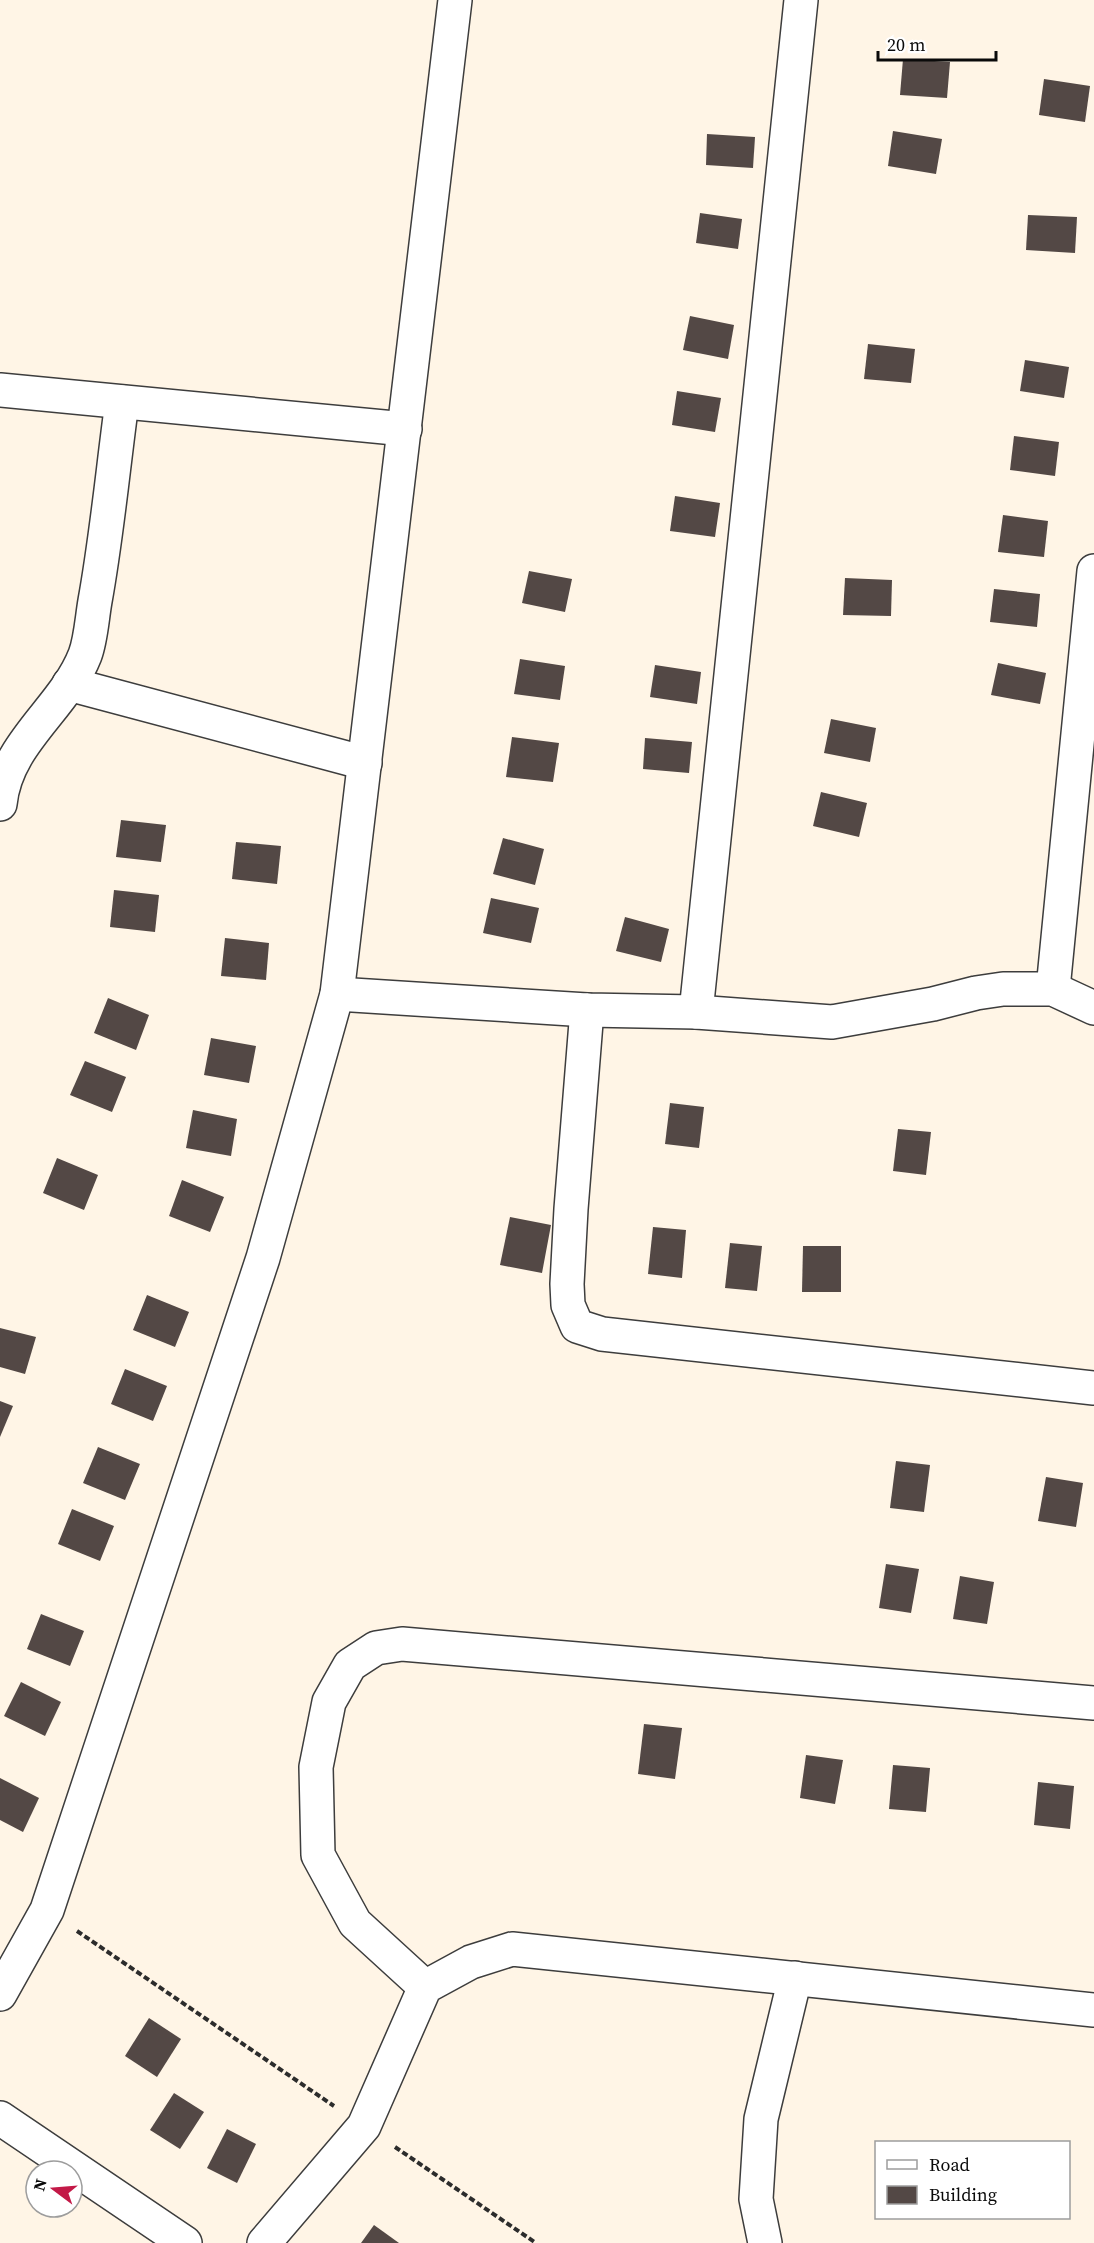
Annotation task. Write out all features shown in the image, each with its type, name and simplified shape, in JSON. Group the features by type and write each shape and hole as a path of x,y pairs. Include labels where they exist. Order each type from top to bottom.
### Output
{"street":[{"path":"0,1994 46,1910 263,1257 337,994 455,0"},
{"path":"696,1012 801,0"},
{"path":"0,390 405,429"},
{"path":"0,795 11,765 22,746 69,684 85,655 100,574 122,402"},
{"path":"1053,989 1094,571"},
{"path":"69,684 365,763"},
{"path":"337,994 587,1010 696,1012 832,1022 1003,989 1053,989 1094,1008"},
{"path":"587,1010 567,1284 568,1305 577,1326 602,1334 1094,1389"},
{"path":"425,1987 355,1923 318,1855 316,1767 329,1702 350,1665 376,1647 402,1644 1094,1703"},
{"path":"264,2243 364,2126 425,1987 471,1962 512,1949 1094,2010"},
{"path":"765,2243 756,2199 761,2120 795,1978"},
{"path":"0,2118 185,2243"}],"path":[{"path":"46,1910 536,2243"}],"building":[{"path":"903,59 950,62 947,98 900,95"},
{"path":"1044,79 1090,86 1085,122 1039,115"},
{"path":"893,131 942,139 936,174 888,166"},
{"path":"707,134 755,137 753,168 706,165"},
{"path":"700,213 742,219 738,249 696,243"},
{"path":"1028,215 1077,217 1075,253 1026,250"},
{"path":"690,316 734,325 728,359 683,350"},
{"path":"868,344 915,349 911,383 864,379"},
{"path":"1025,360 1069,367 1064,398 1020,391"},
{"path":"677,391 721,398 715,432 672,425"},
{"path":"1014,436 1059,442 1055,476 1010,470"},
{"path":"675,496 720,503 715,537 670,531"},
{"path":"1003,515 1048,521 1044,557 998,552"},
{"path":"529,571 572,579 565,612 522,603"},
{"path":"845,578 892,580 891,616 843,615"},
{"path":"994,589 1040,594 1037,627 990,622"},
{"path":"520,659 565,666 560,700 514,694"},
{"path":"998,663 1046,673 1040,704 991,695"},
{"path":"655,665 701,672 697,704 650,697"},
{"path":"831,719 876,728 870,762 824,753"},
{"path":"512,737 559,743 553,782 506,777"},
{"path":"645,738 692,742 689,773 643,769"},
{"path":"821,792 867,803 859,837 813,826"},
{"path":"121,820 166,825 161,862 116,857"},
{"path":"503,838 544,849 535,885 493,874"},
{"path":"236,842 281,846 277,884 232,879"},
{"path":"114,890 159,895 155,932 110,927"},
{"path":"491,898 539,908 531,943 483,933"},
{"path":"625,917 669,929 661,962 616,951"},
{"path":"225,938 269,943 266,980 221,976"},
{"path":"108,998 149,1015 136,1050 94,1033"},
{"path":"211,1038 256,1046 249,1083 204,1075"},
{"path":"85,1061 126,1077 112,1112 70,1095"},
{"path":"670,1103 704,1107 699,1148 665,1144"},
{"path":"193,1110 237,1119 231,1156 186,1148"},
{"path":"898,1129 931,1132 926,1175 893,1171"},
{"path":"57,1158 98,1175 84,1210 43,1193"},
{"path":"182,1180 224,1197 210,1232 169,1216"},
{"path":"510,1217 551,1225 542,1273 500,1265"},
{"path":"653,1227 686,1230 682,1278 648,1274"},
{"path":"730,1243 762,1246 757,1291 725,1288"},
{"path":"803,1246 841,1246 841,1292 802,1292"},
{"path":"147,1295 189,1312 175,1347 133,1330"},
{"path":"0,1328 36,1337 25,1374 0,1367"},
{"path":"125,1369 167,1386 153,1421 111,1404"},
{"path":"0,1401 13,1406 0,1437"},
{"path":"98,1447 140,1464 125,1500 83,1483"},
{"path":"896,1461 930,1465 924,1512 890,1508"},
{"path":"1046,1477 1083,1483 1076,1527 1038,1521"},
{"path":"72,1509 114,1526 100,1561 58,1544"},
{"path":"886,1564 919,1569 911,1613 879,1608"},
{"path":"960,1576 994,1582 987,1624 953,1619"},
{"path":"41,1614 84,1631 70,1666 27,1649"},
{"path":"21,1682 61,1702 45,1736 4,1716"},
{"path":"644,1724 682,1728 675,1779 638,1774"},
{"path":"806,1755 843,1760 835,1804 800,1798"},
{"path":"893,1765 930,1768 926,1812 889,1809"},
{"path":"0,1778 39,1798 23,1832 0,1820"},
{"path":"1038,1782 1074,1786 1070,1829 1034,1825"},
{"path":"149,2018 181,2039 157,2077 125,2056"},
{"path":"174,2093 204,2112 180,2149 150,2130"},
{"path":"227,2129 256,2144 237,2183 207,2168"},
{"path":"374,2225 399,2243 361,2243"}]}
